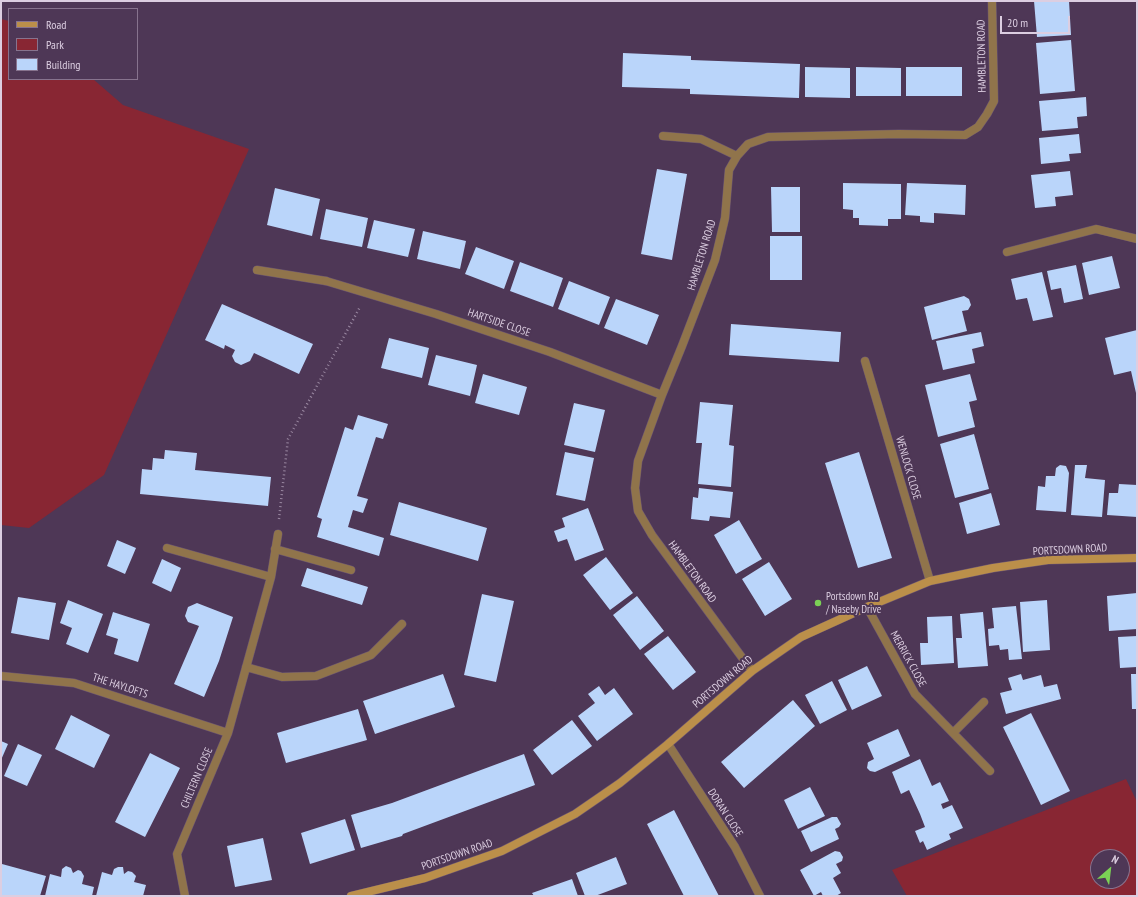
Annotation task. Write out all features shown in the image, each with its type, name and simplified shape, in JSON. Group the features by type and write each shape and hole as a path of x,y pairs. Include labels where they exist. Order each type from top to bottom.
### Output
{"street":[{"name":"HAMBLETON ROAD","path":"752,671 656,541 638,511 635,488 638,461 715,260 725,218 729,170 737,156 748,144 768,137 898,134 965,135 978,127 994,101 992,1"},
{"path":"662,136 701,139 737,156"},
{"path":"1007,252 1096,229 1137,239"},
{"name":"HARTSIDE CLOSE","path":"257,270 326,281 436,314 550,352 662,395"},
{"name":"WENLOCK CLOSE","path":"865,361 930,581"},
{"name":"CHILTERN CLOSE","path":"185,896 177,854 228,733 271,577 278,534"},
{"path":"167,548 271,577"},
{"path":"275,550 351,570"},
{"name":"PORTSDOWN ROAD","path":"351,896 425,878 502,851 575,814 620,783 668,744 752,671 801,637 868,607 930,581 993,568 1048,560 1137,558"},
{"name":"MERRICK CLOSE","path":"868,607 914,694 990,771"},
{"path":"246,667 282,677 316,676 371,655 402,624"},
{"name":"THE HAYLOFTS","path":"1,676 74,683 228,733"},
{"path":"953,733 984,702"},
{"name":"DORAN CLOSE","path":"668,744 734,847 760,896"}],"path":[{"path":"278,534 288,440 368,294"}],"green space":[{"path":"1,19 8,21 8,80 94,80 123,105 249,149 104,475 29,528 1,525"},
{"path":"1126,779 1137,802 1137,896 907,896 892,870"}],"building":[{"path":"1034,1 1069,1 1071,35 1037,37"},
{"path":"1071,40 1075,91 1040,94 1036,43"},
{"path":"623,53 691,56 691,60 800,64 799,98 690,94 690,89 622,87"},
{"path":"805,67 850,68 850,98 805,97"},
{"path":"856,67 901,68 901,96 856,96"},
{"path":"906,67 962,67 962,96 906,96"},
{"path":"1086,97 1087,116 1077,117 1078,128 1042,131 1039,101"},
{"path":"1079,134 1081,153 1069,154 1070,161 1041,164 1039,138"},
{"path":"657,169 687,174 672,260 641,254"},
{"path":"1070,171 1073,195 1055,197 1056,206 1035,208 1031,175"},
{"path":"843,183 901,184 901,219 888,219 888,226 859,225 859,218 853,218 853,210 843,209"},
{"path":"907,183 966,185 965,215 934,213 934,223 920,222 920,216 905,215"},
{"path":"771,187 800,187 800,232 772,232"},
{"path":"275,188 320,199 312,236 267,225"},
{"path":"326,209 368,218 362,247 320,239"},
{"path":"374,220 415,229 408,257 367,248"},
{"path":"423,231 466,241 460,269 417,259"},
{"path":"770,236 802,236 802,280 770,280"},
{"path":"476,247 514,261 504,289 465,274"},
{"path":"1112,256 1120,288 1089,295 1082,263"},
{"path":"520,262 563,278 553,307 510,291"},
{"path":"1076,265 1083,299 1064,303 1061,288 1051,290 1047,271"},
{"path":"1042,272 1053,317 1033,321 1027,298 1016,300 1011,279"},
{"path":"569,281 610,297 599,325 558,309"},
{"path":"964,296 969,299 971,305 968,310 962,311 967,331 932,340 924,307"},
{"path":"616,299 659,315 647,345 604,328"},
{"path":"222,304 313,344 299,374 254,353 250,361 241,365 235,362 232,356 235,350 225,345 224,349 205,340"},
{"path":"731,324 841,332 839,362 729,355"},
{"path":"1137,330 1136,393 1131,371 1114,375 1105,338"},
{"path":"981,332 984,346 972,349 975,363 943,370 936,341"},
{"path":"389,338 429,348 422,378 381,368"},
{"path":"436,355 477,365 470,396 428,385"},
{"path":"483,374 527,387 519,415 475,403"},
{"path":"970,374 977,400 969,402 975,427 938,437 925,385"},
{"path":"700,402 733,405 729,445 734,446 731,487 698,484 702,443 696,443"},
{"path":"574,403 605,410 595,452 564,445"},
{"path":"358,415 388,424 383,439 376,437 357,496 368,499 363,513 353,510 348,527 384,538 379,556 317,537 322,519 317,517 345,427 353,430"},
{"path":"974,434 989,489 955,498 940,444"},
{"path":"165,450 197,453 195,470 271,477 268,506 140,494 142,469 152,470 153,458 164,459"},
{"path":"565,452 594,458 585,501 556,495"},
{"path":"859,452 892,558 858,568 825,463"},
{"path":"1060,465 1066,466 1069,473 1066,512 1036,510 1038,486 1045,487 1046,476 1055,476 1056,468"},
{"path":"1075,465 1087,465 1085,478 1105,480 1102,517 1071,515"},
{"path":"1119,484 1137,485 1137,517 1107,515 1109,493 1118,493"},
{"path":"699,488 733,492 730,518 710,516 709,521 691,519 693,497 698,498"},
{"path":"991,493 1000,525 967,534 959,503"},
{"path":"399,502 487,528 478,561 390,535"},
{"path":"588,508 604,550 575,561 567,539 558,542 554,531 565,527 562,518"},
{"path":"739,520 762,559 736,574 714,535"},
{"path":"117,540 136,548 125,574 107,566"},
{"path":"606,557 633,593 610,610 583,575"},
{"path":"162,559 181,568 171,592 152,583"},
{"path":"769,562 792,599 765,616 742,579"},
{"path":"307,568 368,587 362,605 301,586"},
{"path":"1137,593 1137,629 1109,631 1107,596"},
{"path":"482,594 514,601 496,682 464,675"},
{"path":"637,596 664,631 640,650 613,615"},
{"path":"18,597 56,603 49,640 11,633"},
{"path":"68,600 103,614 88,653 66,644 72,628 60,623"},
{"path":"1047,600 1050,650 1023,652 1020,602"},
{"path":"197,603 233,617 219,661 204,697 174,684 199,626 188,622 185,616 188,607"},
{"path":"1016,606 1022,659 1009,660 1008,649 1000,650 999,645 989,646 988,629 994,628 992,608"},
{"path":"113,612 150,624 138,662 114,654 118,639 106,635"},
{"path":"983,612 988,666 958,668 956,638 962,638 960,614"},
{"path":"952,616 954,663 921,665 920,643 928,643 927,617"},
{"path":"668,636 696,672 673,690 644,654"},
{"path":"1137,636 1137,667 1120,668 1118,637"},
{"path":"867,666 882,696 852,710 838,680"},
{"path":"443,674 455,707 375,734 363,701"},
{"path":"1021,674 1023,680 1041,675 1044,687 1057,684 1061,699 1006,714 1000,693 1012,690 1008,678"},
{"path":"1131,674 1137,674 1137,709 1132,709"},
{"path":"832,681 847,710 820,724 805,695"},
{"path":"599,686 605,695 614,688 633,714 597,741 578,716 595,703 588,694"},
{"path":"793,700 815,726 744,788 721,762"},
{"path":"358,709 367,740 286,763 277,733"},
{"path":"1031,713 1070,791 1041,805 1003,727"},
{"path":"71,715 110,735 94,768 55,749"},
{"path":"572,720 592,746 552,775 533,750"},
{"path":"898,729 910,756 875,772 870,771 867,768 868,762 874,759 867,743"},
{"path":"1,741 8,744 1,760"},
{"path":"18,744 42,755 27,786 4,776"},
{"path":"150,753 180,768 145,837 115,822"},
{"path":"524,754 535,785 403,834 402,836 361,848 351,815 392,803"},
{"path":"920,759 932,786 940,782 949,801 941,804 943,809 952,805 963,828 949,834 951,839 927,850 923,841 920,843 915,831 925,827 920,814 909,790 901,794 892,772"},
{"path":"810,787 825,816 798,829 784,800"},
{"path":"674,810 719,896 684,896 647,824"},
{"path":"832,817 837,817 841,824 835,829 839,839 811,852 801,831"},
{"path":"345,819 355,850 310,864 301,833"},
{"path":"263,838 272,880 235,887 227,846"},
{"path":"835,851 840,852 843,857 842,861 836,864 841,873 833,878 841,893 836,896 823,896 821,892 814,896 800,870"},
{"path":"616,857 627,884 595,896 585,896 576,873"},
{"path":"2,864 46,876 40,896 1,896"},
{"path":"66,866 71,868 73,873 78,870 81,871 84,876 82,884 94,887 92,896 45,896 50,874 61,877 62,869"},
{"path":"123,867 124,874 128,871 132,872 136,876 134,882 146,885 143,896 96,896 102,872 112,875 114,869"},
{"path":"572,879 578,896 534,896 532,893"}],"place":[{"name":"Portsdown Rd / Naseby Drive","path":"818,603"}]}
